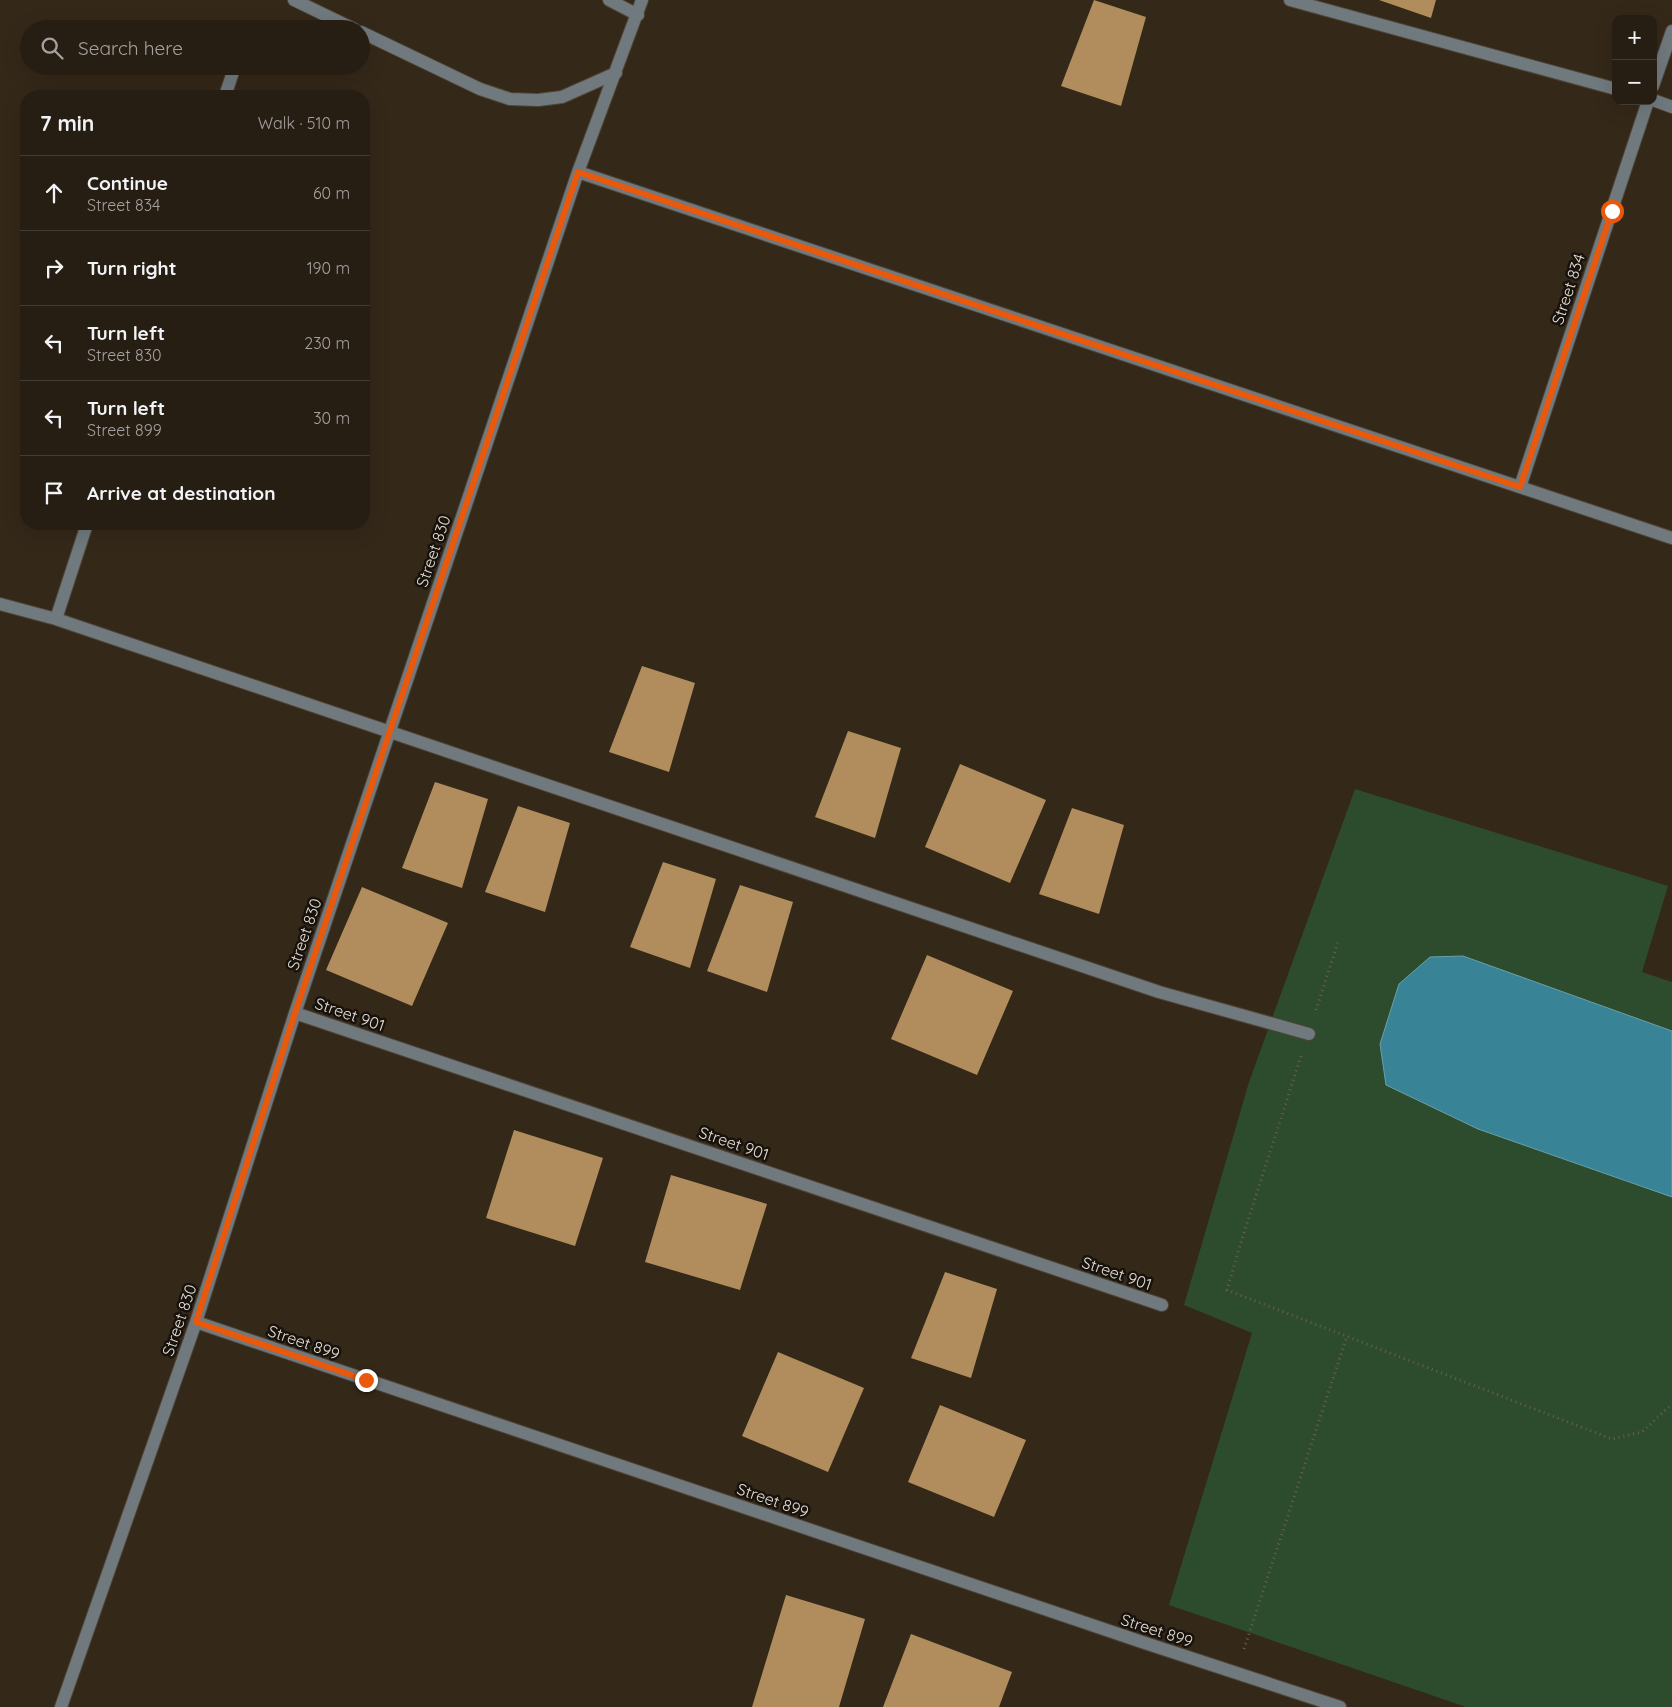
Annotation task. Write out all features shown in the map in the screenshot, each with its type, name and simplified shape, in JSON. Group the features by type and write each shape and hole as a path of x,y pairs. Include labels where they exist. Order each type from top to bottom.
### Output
{"street":[{"path":"294,0 335,20"},
{"path":"609,0 638,15"},
{"name":"Street 830","path":"61,1707 196,1322 295,1013 578,172 642,0"},
{"path":"1290,0 1612,88"},
{"path":"1657,74 1672,31"},
{"path":"370,36 480,89 510,99 538,100 562,96 616,73"},
{"path":"227,90 232,75"},
{"path":"1657,101 1672,107"},
{"name":"Street 834","path":"1520,487 1647,105"},
{"path":"578,172 1672,538"},
{"path":"56,619 85,530"},
{"path":"0,604 56,619 1159,992 1308,1034"},
{"name":"Street 901","path":"295,1013 1162,1305"},
{"name":"Street 899","path":"196,1322 1142,1642 1340,1707"}],"path":[{"path":"1340,939 1227,1290 1612,1439 1642,1432 1672,1404"},
{"path":"1236,1673 1346,1336"}],"green space":[{"path":"1355,789 1668,886 1642,972 1672,982 1672,1707 1466,1707 1169,1605 1252,1333 1184,1305 1249,1082"}],"water":[{"path":"1463,956 1672,1031 1672,1197 1478,1129 1386,1085 1380,1044 1399,984 1430,957"}],"building":[{"path":"1094,0 1146,17 1121,106 1061,86"},
{"path":"1379,0 1436,0 1431,18"},
{"path":"642,666 695,683 669,772 609,752"},
{"path":"848,731 901,748 875,838 815,817"},
{"path":"960,764 1046,800 1010,883 925,847"},
{"path":"435,782 488,799 462,888 402,868"},
{"path":"518,806 570,823 545,912 485,892"},
{"path":"1072,808 1124,825 1099,914 1039,894"},
{"path":"663,862 716,879 690,968 630,947"},
{"path":"740,885 793,902 767,992 707,971"},
{"path":"362,887 448,923 412,1006 326,970"},
{"path":"927,955 1013,991 977,1075 891,1039"},
{"path":"514,1130 603,1158 575,1246 486,1218"},
{"path":"671,1175 767,1204 740,1290 645,1262"},
{"path":"945,1272 997,1289 971,1378 911,1358"},
{"path":"778,1352 864,1388 828,1472 742,1436"},
{"path":"940,1405 1026,1440 994,1517 908,1482"},
{"path":"786,1595 865,1619 839,1707 752,1707"},
{"path":"911,1634 1012,1672 999,1707 883,1707"}],"route":[{"path":"366,1380 196,1322 295,1013 578,172 1520,487 1612,211"}]}
